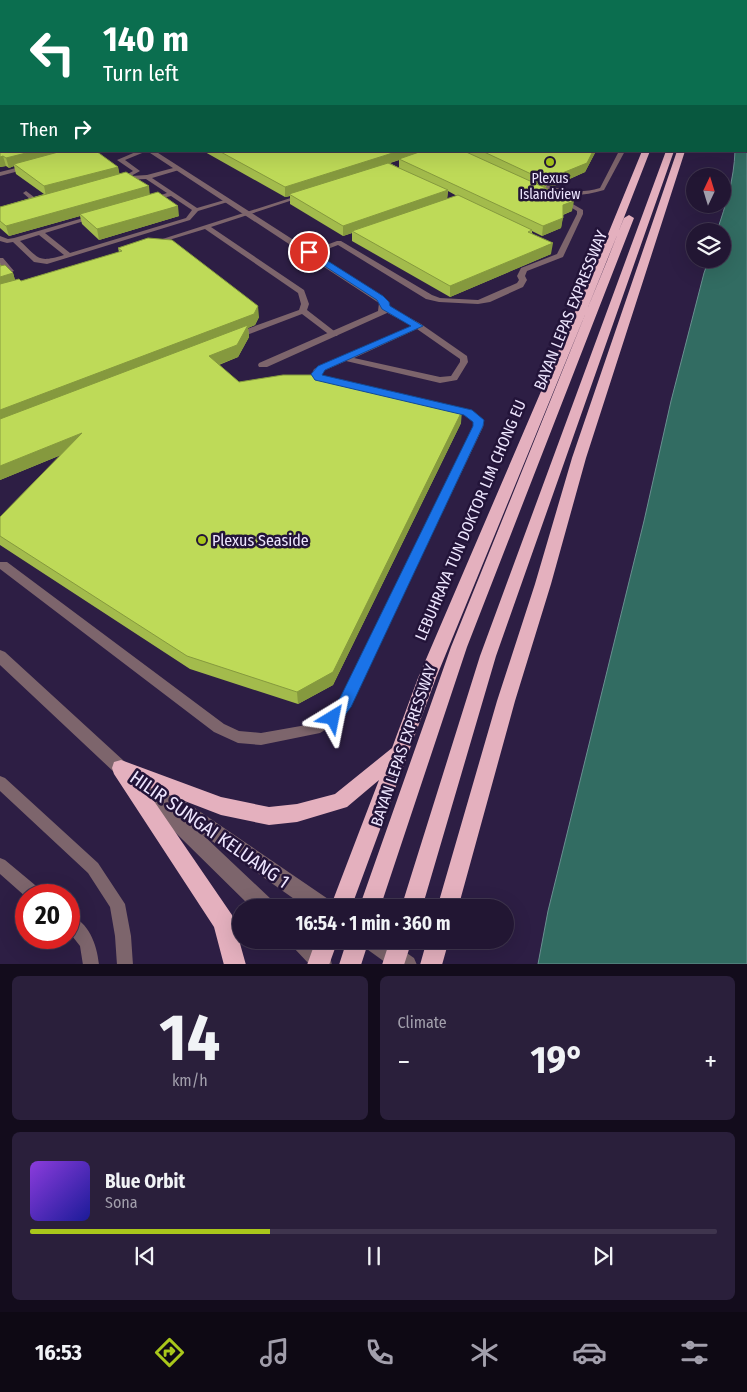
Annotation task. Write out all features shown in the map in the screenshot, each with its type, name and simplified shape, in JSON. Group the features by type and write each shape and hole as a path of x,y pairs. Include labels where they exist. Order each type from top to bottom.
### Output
{"highway":[{"name":"BAYAN LEPAS EXPRESSWAY","path":"372,899 459,647 655,152"},
{"path":"414,899 488,656 670,152"},
{"path":"450,899 506,701 543,584 579,458 680,152"},
{"name":"LEBUHRAYA TUN DOKTOR LIM CHONG EU","path":"343,899 397,754 643,158"},
{"path":"121,768 221,806 269,816 297,814 340,800 397,754"},
{"path":"121,768 224,923 235,964"},
{"path":"350,964 355,949"},
{"path":"393,964 398,949"},
{"path":"431,964 435,949"}],"street":[{"path":"152,152 309,252 382,303 382,313 263,365"},
{"name":"HILIR SUNGAI KELUANG 1","path":"0,656 121,768 257,899"},
{"name":"HILIR SUNGAI KELUANG 1","path":"121,768 311,899"},
{"path":"312,949 323,957"},
{"path":"384,949 407,964"}],"lane":[{"path":"141,152 120,160 137,172 117,180 147,177 177,169"},
{"path":"339,242 429,297 452,302 487,300 517,287 522,282 521,276 524,270 560,255 580,210 531,184 565,193 591,193 602,190 621,152"},
{"path":"0,174 36,165"},
{"path":"147,177 196,210"},
{"path":"150,245 313,192"},
{"path":"26,193 37,200 54,196 27,205"},
{"path":"144,202 172,194"},
{"path":"15,240 39,261 46,262 188,219 196,210 228,201"},
{"path":"0,238 7,241 15,240 97,216"},
{"path":"206,227 301,292 305,304 303,310"},
{"path":"41,233 69,255"},
{"path":"309,252 348,239"},
{"path":"553,246 562,250"},
{"path":"0,260 10,271 0,276"},
{"path":"344,358 440,380 454,378 464,362 464,358 382,303"},
{"path":"303,310 334,334"},
{"path":"229,339 303,310"},
{"path":"343,384 323,380 316,374 321,368 418,326"},
{"path":"3,565 219,728 238,737 261,739 315,729 333,718 345,703 478,426 479,420 468,412 439,406"},
{"path":"0,782 93,868 117,904 124,936 125,964"},
{"path":"0,865 23,884"},
{"path":"80,930 90,952 90,964"}],"shaded area":[{"path":"735,152 747,152 747,964 538,964 548,911 644,521 671,401 704,273 706,268 731,268 731,223 719,223 722,213 731,213 731,182"}],"building":[{"path":"0,152 30,152 6,158 0,157"},
{"path":"58,152 97,152 118,167 44,186 14,164"},
{"path":"221,152 396,152 285,187"},
{"path":"419,152 466,152 574,201 563,205 563,218 543,226 399,159"},
{"name":"Plexus Islandview","path":"484,152 592,152 587,163 555,176 548,176 544,180"},
{"path":"388,163 448,190 343,226 289,194"},
{"path":"126,172 149,186 6,226 0,221 0,207"},
{"path":"158,192 178,206 97,229 80,214"},
{"path":"458,195 532,230 528,232 553,243 450,286 352,231"},
{"path":"148,238 172,240 258,306 254,314 0,410 0,284 19,279 21,281 122,251 118,248"},
{"path":"5,265 13,273 0,277 0,266"},
{"name":"Plexus Seaside","path":"248,325 237,345 209,356 239,382 283,375 318,375 462,411 333,672 297,692 187,656 0,536 0,517 82,433 0,466 0,419"}],"place":[{"name":"Plexus Islandview","path":"550,162"},
{"name":"Plexus Seaside","path":"202,540"}],"route":[{"path":"309,252 380,298 384,302 385,308 418,326 321,368 316,374 318,378 468,412 479,420 478,426 345,703 333,718"}]}
